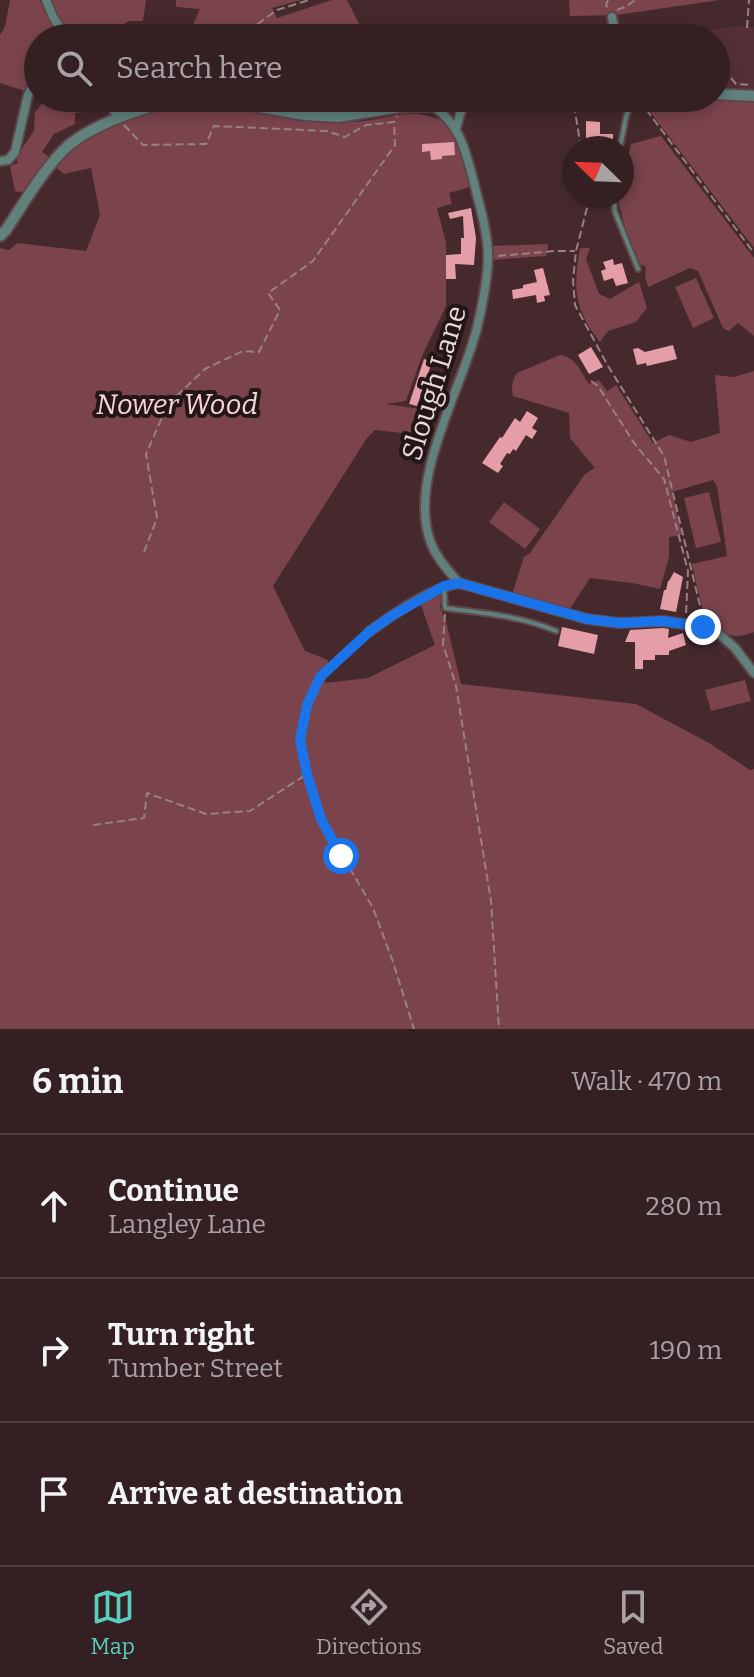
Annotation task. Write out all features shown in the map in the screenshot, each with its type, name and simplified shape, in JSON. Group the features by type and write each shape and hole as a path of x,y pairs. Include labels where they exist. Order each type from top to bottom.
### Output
{"street":[{"path":"46,0 58,24"},
{"path":"612,17 613,24"},
{"path":"730,93 752,91"},
{"path":"0,161 8,160 15,152 24,112"},
{"path":"115,112 118,118"},
{"path":"0,236 41,178 68,147 93,130 136,112"},
{"path":"288,112 338,117 378,112"},
{"name":"Slough Lane","path":"441,112 456,129 466,154 488,257 478,325 434,454 426,493 430,541 442,564 459,583"},
{"path":"456,129 461,112"},
{"path":"444,586 447,570"},
{"path":"370,631 444,586 459,583 587,619 620,623 663,621 703,627 719,634 735,648 754,673"}],"lane":[{"path":"622,136 628,112"},
{"path":"614,208 638,269"},
{"path":"444,586 445,608 519,618 556,631"}],"path":[{"path":"258,24 277,10 309,0"},
{"path":"608,0 606,5 612,12 635,0"},
{"path":"747,28 749,0"},
{"path":"731,78 736,84 752,91"},
{"path":"144,552 157,518 146,454 168,404 205,369 243,351 259,352 280,310 268,293 313,261 395,145 394,122 398,112"},
{"path":"574,112 579,136"},
{"path":"648,112 754,253"},
{"path":"118,118 143,145 206,144 214,126 327,131 345,137 366,125 394,122"},
{"path":"587,208 576,251 573,280 575,305 608,366 664,456 703,627"},
{"path":"488,257 576,251"},
{"path":"591,381 598,386 634,443 664,479 688,571 685,625"},
{"path":"445,608 443,644 456,686 491,901 499,1029"},
{"path":"370,631 320,677 307,705 300,740 321,819 373,908 414,1029"},
{"path":"93,825 144,818 147,793 206,814 250,811 307,774"}],"shaded area":[{"path":"730,27 754,27 754,92 730,90"}],"green space":[{"path":"10,0 41,0 54,24 24,24 24,91 0,83 0,35 5,27"},
{"path":"49,0 146,0 143,21 64,24"},
{"path":"176,0 301,0 272,8 277,18 332,0 347,0 359,24 193,24 200,9 176,7"},
{"path":"569,0 720,0 616,15 570,16"},
{"path":"730,100 754,101 754,248 651,113 730,112"},
{"path":"35,112 84,112 75,113 75,124 54,134 42,152 50,157 25,193 15,191 10,166 18,163 16,157 34,131"},
{"name":"Nower Wood","path":"140,112 270,112 334,122 409,114 449,124 470,187 449,193 452,204 437,208 446,243 446,306 422,356 406,401 386,404 434,411 430,436 375,430 273,586 305,651 328,660 325,683 368,678 435,645 421,605 442,591 440,607 461,684 636,704 709,743 750,770 754,769 754,1029 0,1029 0,248 9,250 17,243 86,251 100,215 91,168 64,174 55,167 75,146"},
{"path":"661,136 754,258 754,336 738,323 729,331 723,328 698,271 690,268 648,287 646,267 640,264 620,208 634,208 634,143"},
{"path":"548,244 546,256 491,260 490,246"},
{"path":"580,248 590,248 586,259 599,294 610,299 639,282 647,308 636,322 608,331 600,342 580,309 576,287"},
{"path":"696,278 714,318 693,328 675,287"},
{"path":"560,355 574,362 589,384 599,380 607,391 616,385 653,443 669,435 691,442 720,433 715,375 734,377 754,371 754,632 734,636 706,624 692,564 727,556 717,486 713,480 672,492 682,535 669,537 669,557 660,589 590,578 569,610 512,594 524,557 530,553 585,474 595,468 570,438 569,413 513,396 512,384 517,373"},
{"path":"709,492 721,542 696,548 684,498"},
{"path":"504,502 540,529 525,549 489,522"},
{"path":"745,680 751,701 711,711 705,690"}],"building":[{"path":"586,121 600,122 600,134 613,134 613,136 586,136"},
{"path":"454,142 455,155 431,160 430,151 422,152 422,144"},
{"path":"471,208 476,238 474,265 455,264 456,279 446,279 446,255 461,254 461,238 464,238 463,216 450,219 448,213"},
{"path":"613,259 614,265 622,263 628,283 616,286 613,278 604,281 601,271 606,269 603,262"},
{"path":"543,268 550,295 544,296 545,301 537,303 536,295 513,299 512,290 537,282 534,270"},
{"path":"673,345 677,359 647,366 646,363 637,365 633,349 645,352"},
{"path":"591,347 603,367 589,374 578,355"},
{"path":"424,359 432,362 417,406 409,404"},
{"path":"527,411 538,418 532,428 537,431 532,439 526,435 516,451 513,449 510,454 507,453 498,473 482,463 515,418 520,422"},
{"path":"674,572 683,577 676,612 660,609 664,590"},
{"path":"562,627 598,635 594,654 558,646"},
{"path":"669,629 668,638 683,633 686,645 669,651 669,655 655,655 655,660 643,660 643,669 635,669 635,642 625,642 630,630"}],"route":[{"path":"341,856 321,819 307,774 300,740 307,705 320,677 370,631 393,615 444,586 459,583 587,619 620,623 663,621 703,627"}]}
